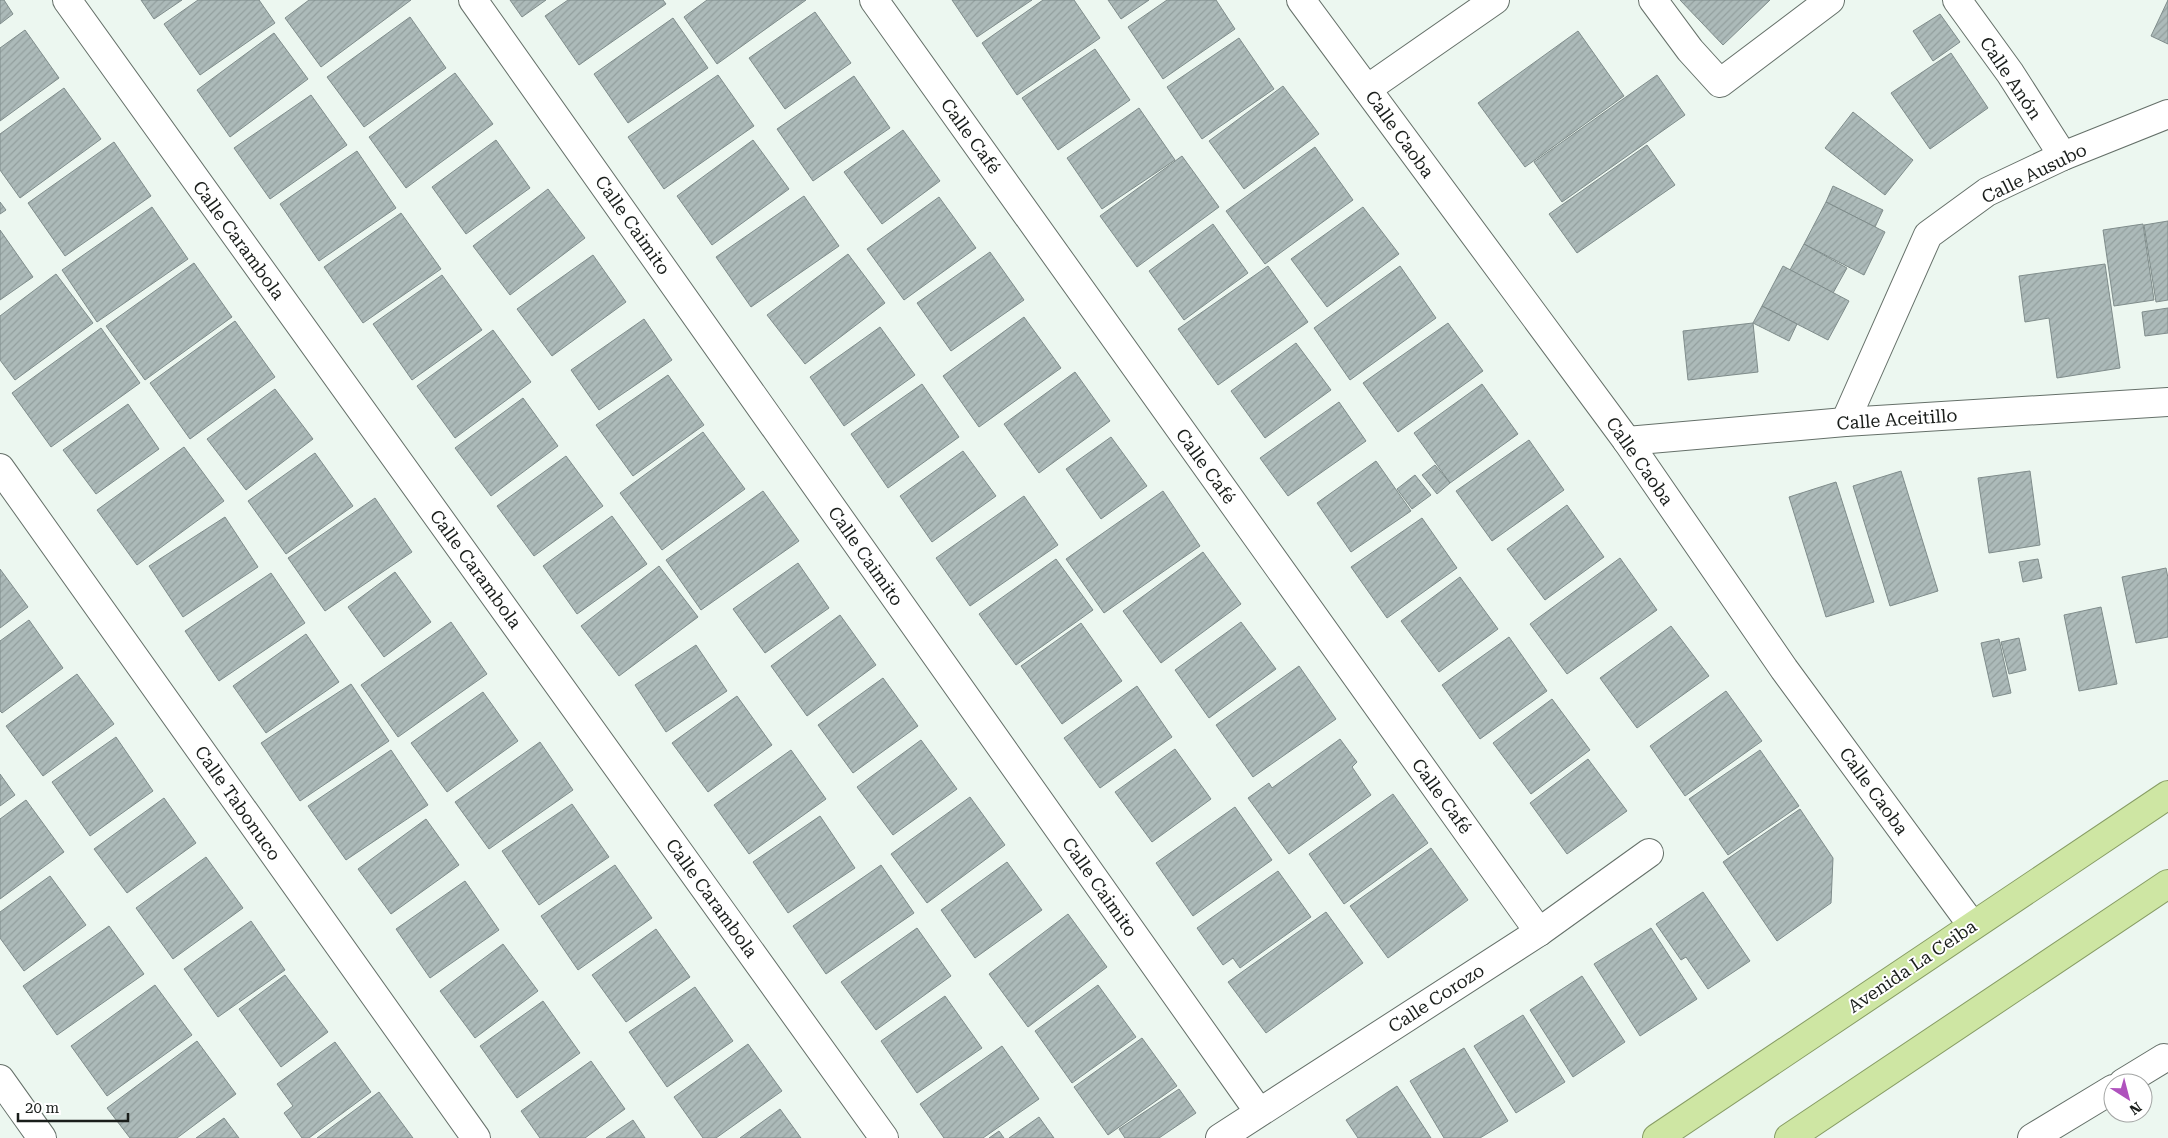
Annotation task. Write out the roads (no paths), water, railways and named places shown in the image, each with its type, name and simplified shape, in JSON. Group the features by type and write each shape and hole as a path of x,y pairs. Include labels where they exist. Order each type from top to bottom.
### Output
{"highway":[{"name":"Avenida La Ceiba","path":"1657,1138 2168,795"},
{"path":"1789,1138 2168,884"}],"street":[{"name":"Calle Carambola","path":"67,0 884,1138"},
{"name":"Calle Caimito","path":"474,0 1260,1112"},
{"name":"Calle Café","path":"874,0 1539,932"},
{"name":"Calle Caoba","path":"1301,0 1627,441 1784,669 1972,925"},
{"path":"1366,89 1495,0"},
{"path":"1653,0 1690,50 1720,83 1830,0"},
{"name":"Calle Anón","path":"1958,0 2010,73 2064,156"},
{"name":"Calle Ausubo","path":"1845,422 1928,235 1987,192 2064,156 2168,114"},
{"name":"Calle Aceitillo","path":"1627,441 1845,422 2168,402"},
{"name":"Calle Tabonuco","path":"0,468 476,1138"},
{"name":"Calle Corozo","path":"1220,1138 1539,932 1650,853"},
{"path":"2139,1073 2164,1058"},
{"path":"3,1088 42,1138"},
{"path":"2032,1138 2103,1095"}]}
